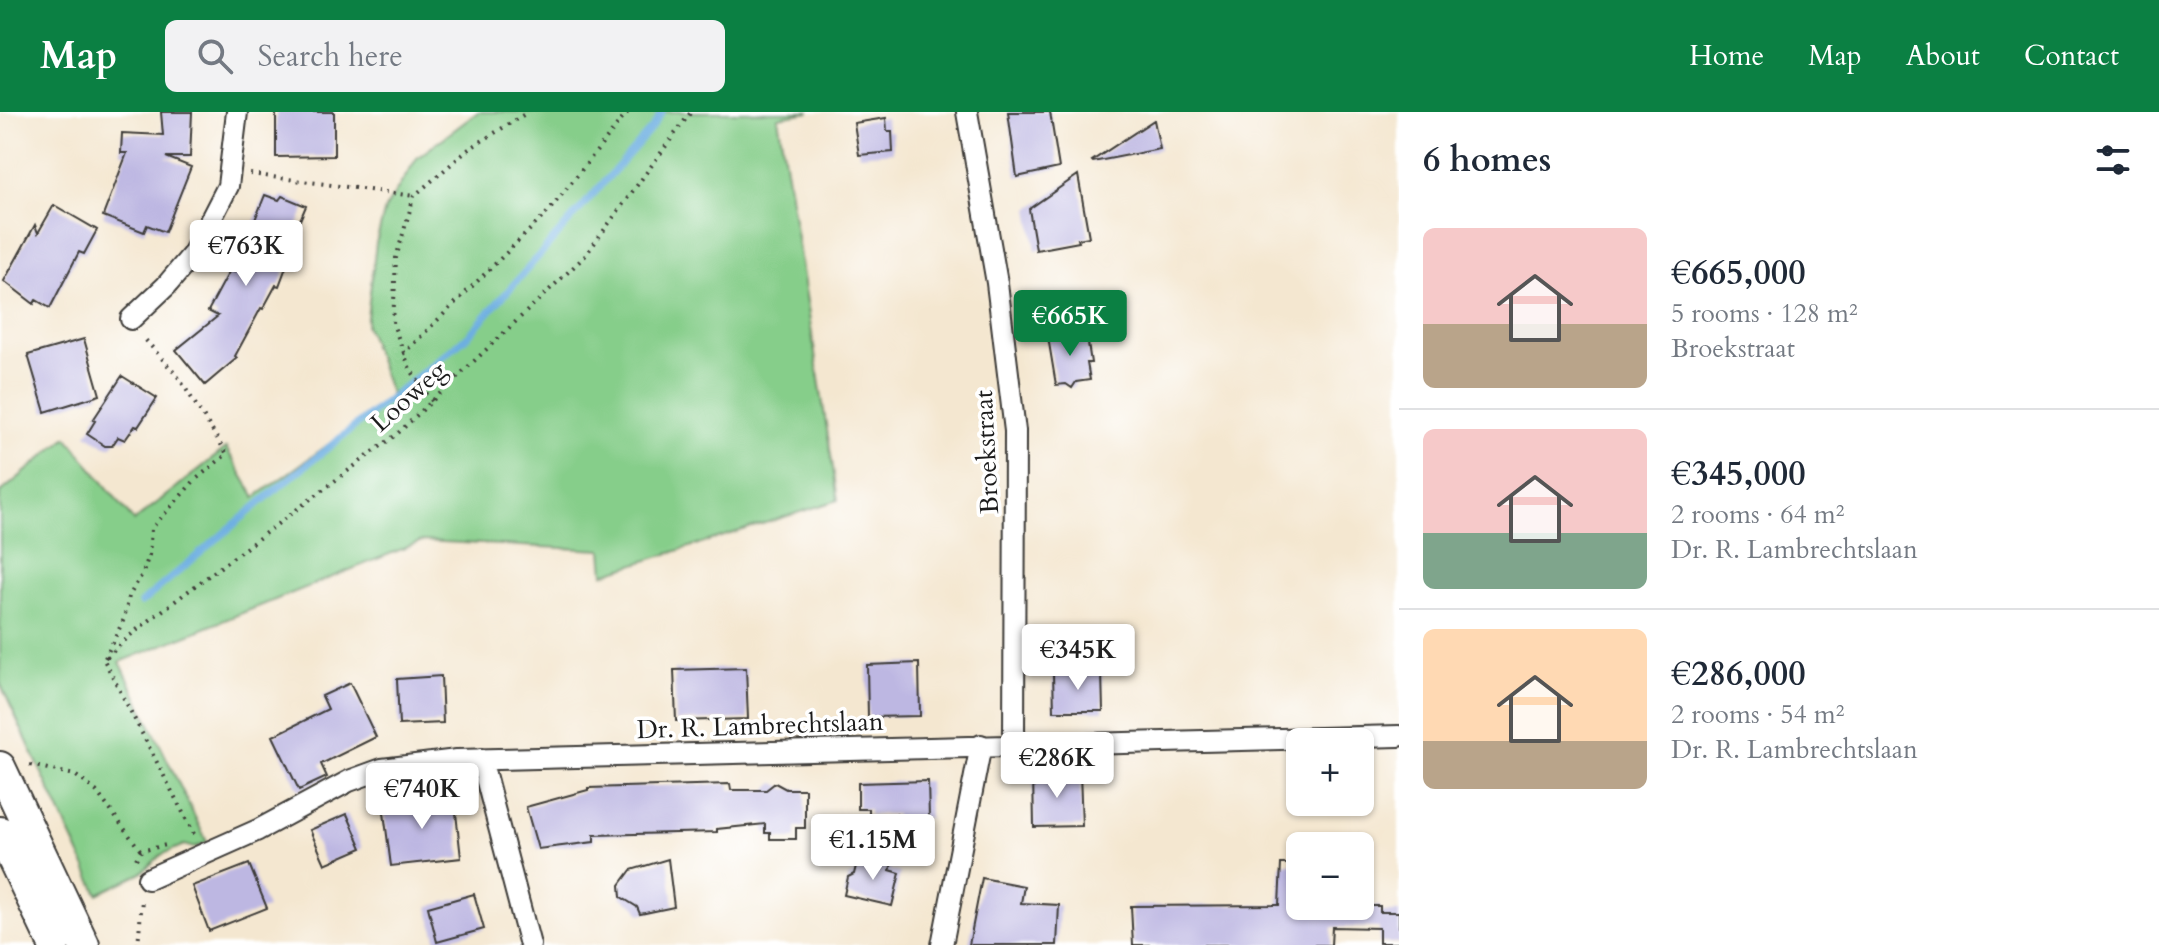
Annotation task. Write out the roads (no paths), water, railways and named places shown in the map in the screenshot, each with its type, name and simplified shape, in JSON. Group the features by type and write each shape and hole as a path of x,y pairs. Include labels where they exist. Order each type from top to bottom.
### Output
{"main road":[{"path":"0,767 84,945"},
{"path":"0,832 54,945"}],"street":[{"path":"131,319 166,286 193,254 228,186 237,112"},
{"name":"Broekstraat","path":"967,112 997,283 1015,431 1014,744"},
{"name":"Dr. R. Lambrechtslaan","path":"148,879 289,814 349,781 382,769 481,759 1399,736"},
{"path":"942,945 981,745"},
{"path":"481,759 530,945"}],"waterway":[{"path":"141,603 274,491 468,336 652,128 662,112"}]}
